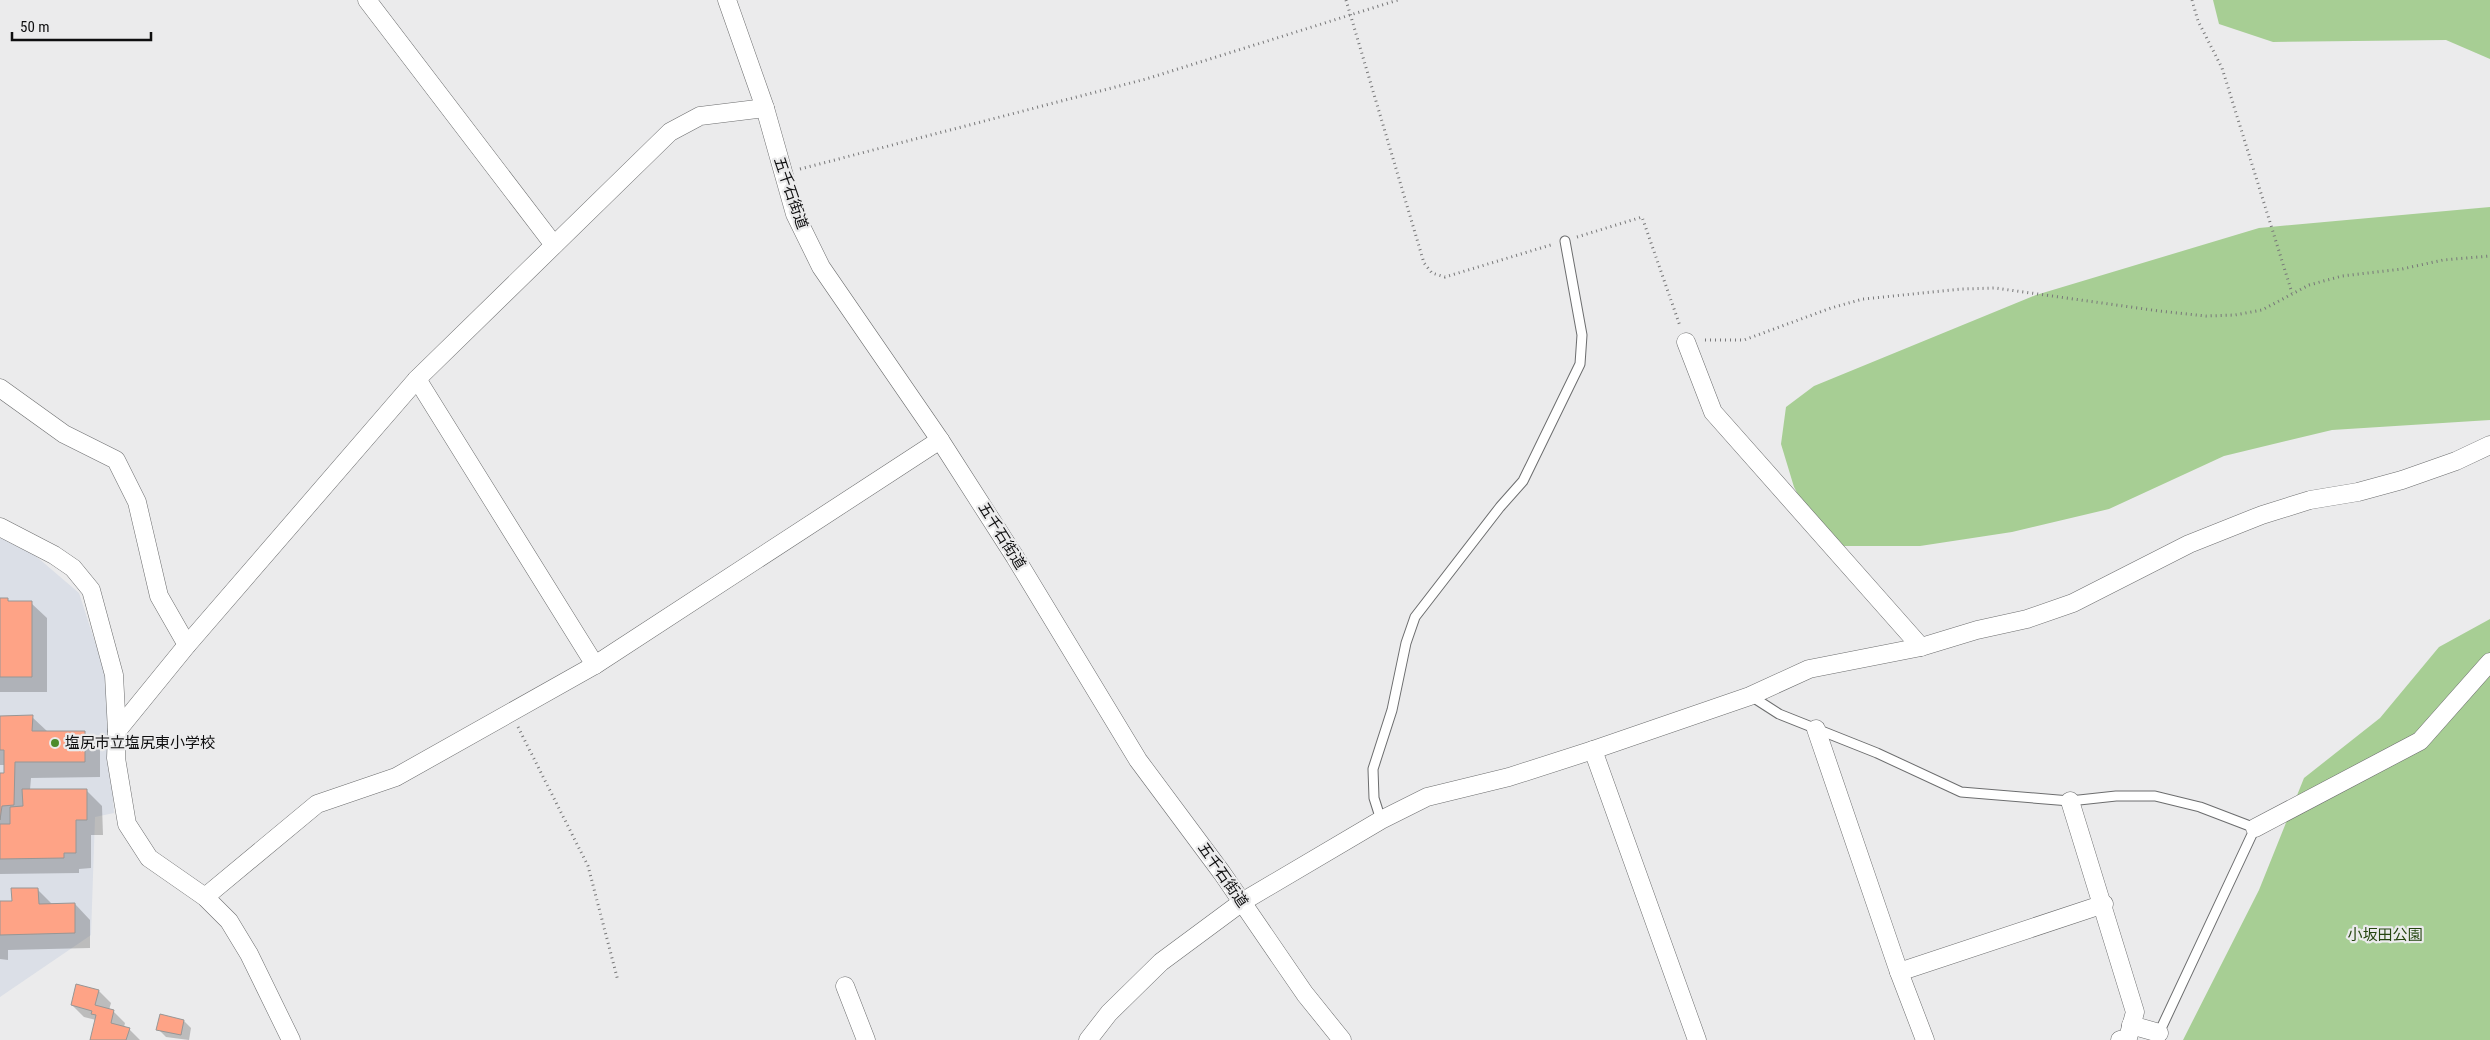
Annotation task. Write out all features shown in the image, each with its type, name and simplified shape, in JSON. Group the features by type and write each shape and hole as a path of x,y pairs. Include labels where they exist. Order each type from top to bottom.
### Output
{"street":[{"path":"367,0 554,245"},
{"name":"五千石街道","path":"727,0 765,108 782,174 795,214 821,267 940,440 1015,556 1138,760 1242,902 1305,994 1342,1040"},
{"path":"117,732 187,645 417,379 670,132 700,116 765,108"},
{"path":"1686,342 1713,412 1922,647"},
{"path":"417,379 595,666"},
{"path":"0,388 64,434 116,460 137,502 159,596 187,645"},
{"path":"205,897 316,804 396,777 595,666 940,440"},
{"path":"1088,1040 1109,1013 1161,962 1242,902 1381,820 1428,797 1509,777 1593,750 1750,696 1809,670 1922,647 1977,630 2027,619 2073,604 2189,544 2262,514 2310,500 2358,492 2402,480 2490,445"},
{"path":"0,527 54,555 72,568 91,590 114,675 117,732 116,758 127,824 149,858 205,897 229,921 249,954 291,1040"},
{"path":"2255,828 2420,741 2490,662"},
{"path":"1816,729 1899,972 1925,1040"},
{"path":"1593,750 1696,1040"},
{"path":"2070,801 2104,904 2135,1012 2128,1038 2120,1040"},
{"path":"1899,972 2104,904"},
{"path":"845,986 866,1040"},
{"path":"2131,1025 2157,1037"}],"lane":[{"path":"1381,820 1374,798 1373,769 1392,710 1406,643 1415,617 1500,506 1523,481 1580,364 1582,335 1565,240"},
{"path":"1750,696 1779,714 1877,753 1960,792 2070,801 2116,796 2156,796 2200,807 2255,828 2157,1037"}],"path":[{"path":"1346,0 1424,263 1432,273 1445,277 1642,217 1686,342 1744,340 1831,308 1863,299 1962,289 1995,288 2206,316 2235,315 2262,310 2309,285 2342,276 2402,269 2442,260 2490,256"},
{"path":"782,174 831,159 1011,116 1146,79 1398,0"},
{"path":"2192,0 2198,22 2222,68 2292,293"},
{"path":"511,713 588,866 618,981"}],"shaded area":[{"name":"塩尻市立塩尻東小学校","path":"0,534 31,552 79,593 105,673 114,813 95,817 91,935 0,997"}],"green space":[{"path":"2213,0 2490,0 2490,59 2446,40 2273,42 2219,24"},
{"path":"2490,207 2490,420 2332,430 2224,456 2109,509 2012,532 1920,546 1836,546 1812,521 1794,487 1781,444 1786,407 1814,386 2036,295 2259,228"},
{"name":"小坂田公園","path":"2490,619 2490,1040 2183,1040 2259,890 2304,778 2380,718 2439,647"}],"building":[{"path":"0,598 8,598 8,601 32,601 32,677 0,677"},
{"path":"33,715 32,731 85,731 85,762 15,762 14,805 2,806 0,820 0,773 4,773 4,750 0,750 0,716"},
{"path":"22,789 87,789 87,820 76,820 76,853 64,853 64,858 0,859 0,824 10,824 10,807 23,806"},
{"path":"11,888 38,888 39,904 75,903 75,933 0,935 0,901 12,901"},
{"path":"76,984 99,990 95,1005 114,1010 111,1023 130,1028 126,1040 90,1040 96,1015 91,1014 92,1011 71,1005"},
{"path":"160,1014 184,1020 181,1035 156,1030"}],"place":[{"name":"塩尻市立塩尻東小学校","path":"55,743"}]}
